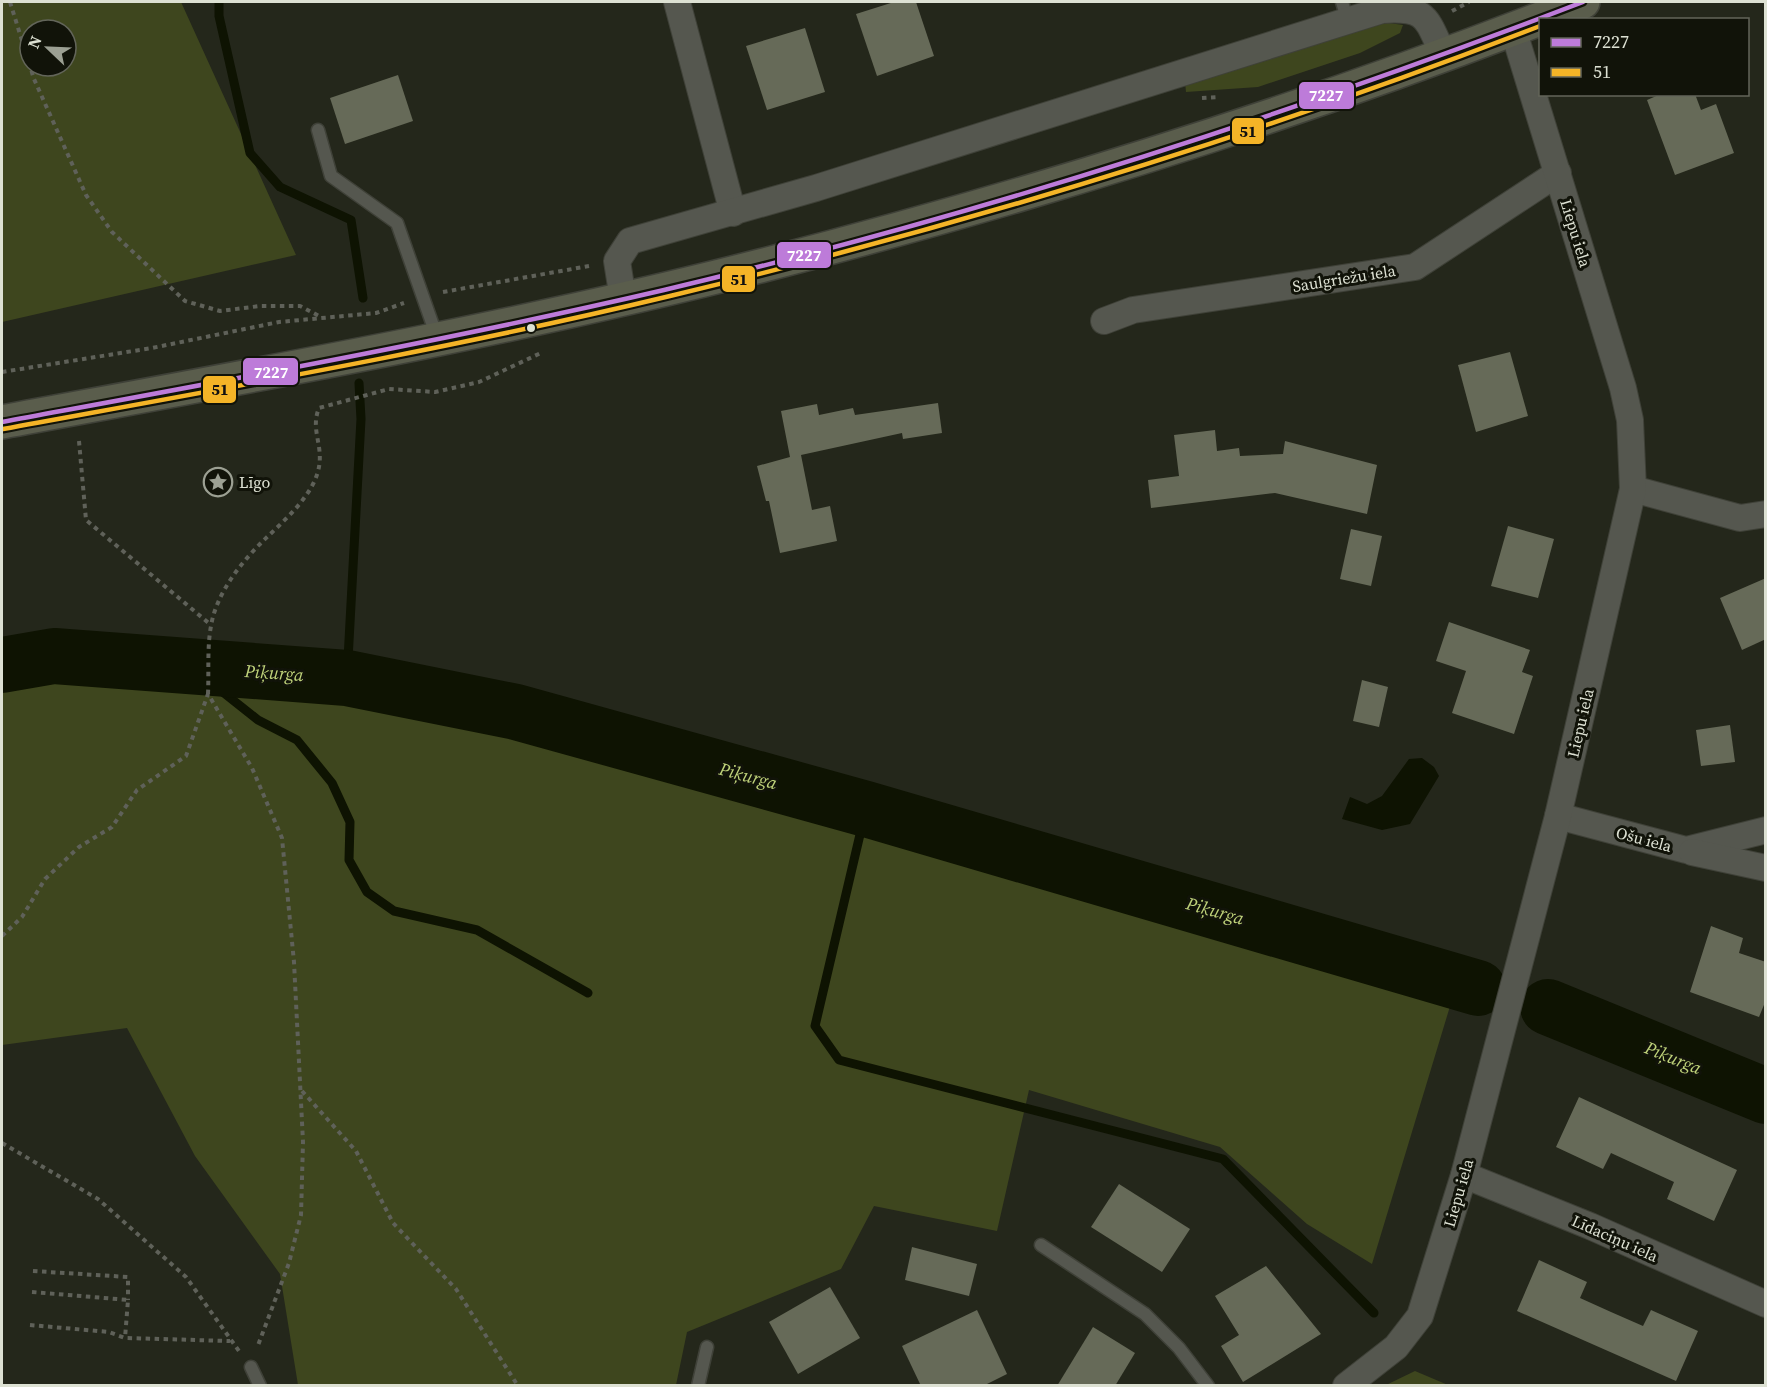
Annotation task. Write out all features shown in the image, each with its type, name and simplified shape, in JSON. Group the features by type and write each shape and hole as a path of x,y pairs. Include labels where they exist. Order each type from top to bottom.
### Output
{"main road":[{"path":"1542,18 1583,2"},
{"path":"2,422 437,339 758,267 984,206 1261,121 1444,56 1539,19"}],"street":[{"path":"677,2 733,213"},
{"path":"622,299 617,261 630,241 733,213 1345,11 1407,8 1421,14 1444,56"},
{"name":"Liepu iela","path":"1346,1386 1396,1347 1420,1316 1464,1175 1558,816 1634,489 1629,420 1623,388 1513,29"},
{"name":"Saulgriežu iela","path":"1104,321 1133,310 1415,267 1558,172"},
{"path":"1634,489 1740,518 1766,514"},
{"name":"Ošu iela","path":"1558,816 1686,850 1766,830"},
{"path":"1686,850 1766,868"},
{"name":"Līdaciņu iela","path":"1464,1175 1590,1226 1766,1304"}],"lane":[{"path":"318,130 330,176 397,223 424,295 437,339"},
{"path":"1041,1245 1145,1314 1179,1348 1208,1386"},
{"path":"698,1386 707,1347"},
{"path":"251,1367 260,1386"}],"path":[{"path":"10,2 34,80 86,195 112,231 185,301 220,311 260,306 300,306 323,318"},
{"path":"2,936 22,917 45,879 79,847 112,827 137,790 186,756 208,694 211,625 222,592 252,552 302,503 312,485 321,466 320,442 314,421 319,408 343,399 389,389 435,392 479,382 550,349"},
{"path":"76,408 86,520 211,625"},
{"path":"208,694 252,768 282,838 294,962 303,1142 301,1215 289,1263 265,1323 251,1367"},
{"path":"301,1089 356,1151 393,1223 456,1289 518,1386"},
{"path":"2,1143 98,1199 186,1277 251,1367"},
{"path":"33,1271 128,1277 125,1338"},
{"path":"32,1292 128,1300"},
{"path":"30,1324 109,1332 125,1338 231,1341"}],"green space":[{"path":"2,2 181,2 296,255 2,322"},
{"path":"1382,22 1403,25 1400,33 1360,53 1258,87 1186,92 1185,82"},
{"path":"48,635 438,673 1464,960 1372,1264 1307,1224 1220,1147 1029,1090 997,1231 874,1206 841,1269 687,1332 676,1385 298,1385 280,1274 195,1156 127,1028 2,1045 2,644"},
{"path":"1415,1371 1448,1385 1386,1385"}],"shaded area":[{"path":"1422,758 1434,767 1439,776 1410,824 1382,830 1342,819 1350,797 1367,804 1382,796 1409,759"}],"building":[{"path":"894,2 916,2 934,56 877,76 856,14"},
{"path":"805,28 825,92 767,110 746,46"},
{"path":"398,75 413,121 345,144 330,98"},
{"path":"1656,96 1696,96 1701,110 1716,104 1734,153 1675,175 1647,100"},
{"path":"1510,352 1528,416 1476,432 1458,365"},
{"path":"938,403 942,433 903,439 902,433 801,455 812,510 830,506 837,541 780,553 769,501 766,501 757,466 790,457 781,411 817,404 819,415 853,408 855,415"},
{"path":"1215,430 1217,451 1239,448 1240,456 1283,454 1285,441 1377,465 1367,514 1275,493 1151,508 1148,480 1179,476 1174,435"},
{"path":"1508,526 1554,539 1538,598 1491,586"},
{"path":"1351,529 1382,536 1371,586 1340,579"},
{"path":"1766,578 1766,639 1742,650 1720,598"},
{"path":"1449,622 1530,650 1522,672 1533,676 1514,734 1452,713 1466,671 1436,661"},
{"path":"1362,680 1388,687 1379,727 1353,721"},
{"path":"1730,725 1735,762 1701,766 1696,730"},
{"path":"1711,926 1743,938 1739,953 1766,962 1766,1000 1759,1017 1690,992"},
{"path":"1579,1097 1737,1170 1714,1221 1667,1199 1674,1182 1611,1153 1603,1169 1556,1147"},
{"path":"1119,1184 1190,1229 1162,1272 1091,1227"},
{"path":"912,1247 977,1264 969,1296 905,1280"},
{"path":"1539,1260 1587,1282 1580,1298 1611,1312 1643,1326 1651,1310 1698,1331 1676,1381 1517,1311"},
{"path":"1266,1266 1321,1334 1243,1382 1221,1346 1239,1335 1215,1296"},
{"path":"830,1287 860,1338 798,1374 769,1322"},
{"path":"977,1310 1007,1374 983,1386 921,1386 902,1346"},
{"path":"1093,1327 1135,1353 1115,1386 1057,1386"}],"waterway":[{"path":"219,2 219,16 250,153 280,187 351,220 363,298"},
{"path":"347,678 361,419 359,383"},
{"name":"Piķurga","path":"2,665 54,656 347,678 516,712 866,809 1478,988"},
{"path":"216,669 224,693 258,720 297,740 332,783 350,822 349,860 367,892 394,911 477,930 588,993"},
{"path":"866,809 815,1026 839,1060 1223,1159 1374,1313"},
{"name":"Piķurga","path":"1548,1007 1766,1096"}],"transit line":[{"name":"7227","path":"1540,18 1583,2"},
{"name":"7227","path":"2,422 334,360 582,309 781,261 1013,197 1128,161 1357,85 1539,18"},
{"name":"51","path":"3,429 421,351 587,315 780,269 1110,176 1326,105 1539,26"}],"place":[{"name":"Līgo","path":"218,482"}]}
